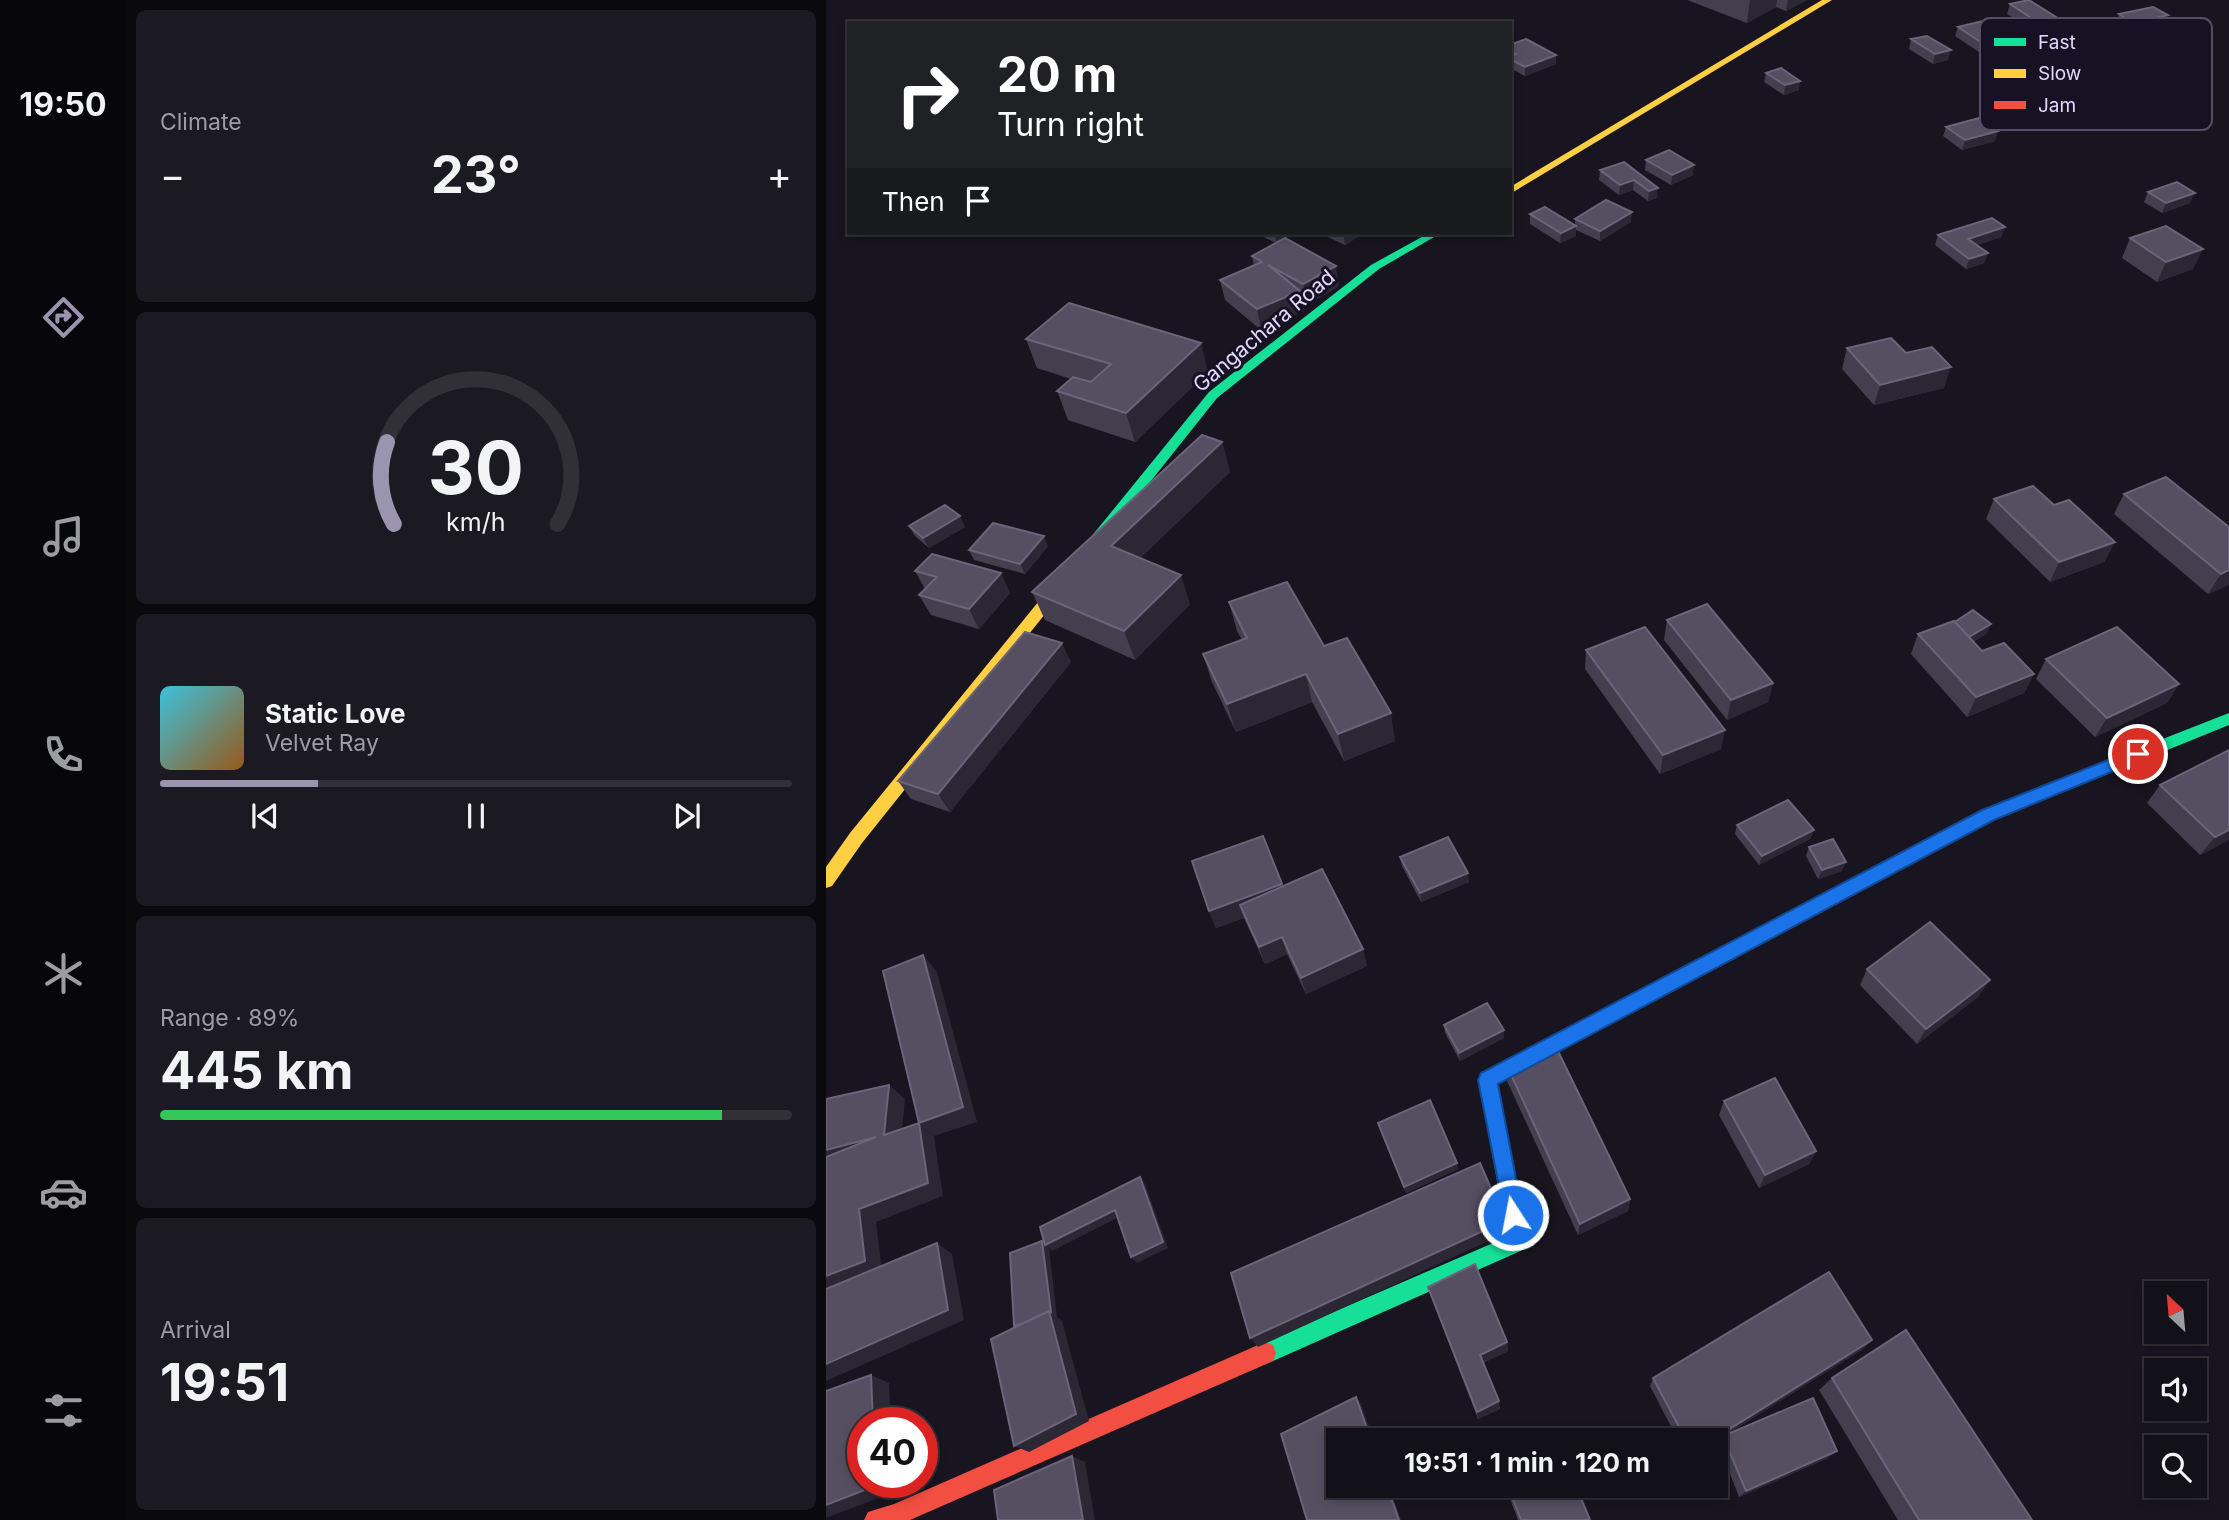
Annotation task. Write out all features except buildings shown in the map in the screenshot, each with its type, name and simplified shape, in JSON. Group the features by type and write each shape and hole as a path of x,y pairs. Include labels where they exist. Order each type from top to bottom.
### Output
{"main road":[{"path":"1512,190 1828,0"},
{"name":"Gangachara Road","path":"826,881 856,838 1213,395 1375,267 1432,235"},
{"path":"876,1520 895,1515 1518,1242 1488,1080 1988,815 2229,719"}],"traffic: fast":[{"path":"1048,600 1213,395 1375,267 1432,235"},
{"path":"2018,803 2229,719"},
{"path":"1265,1353 1518,1242 1488,1080 1728,953"}],"traffic: slow":[{"path":"1512,190 1828,0"},
{"path":"826,881 856,838 1048,600"}],"traffic: jam":[{"path":"1728,953 1988,815 2018,803"},
{"path":"876,1520 895,1515 1265,1353"}],"route":[{"path":"1513,1215 1488,1080 1988,815 2138,754"}]}
